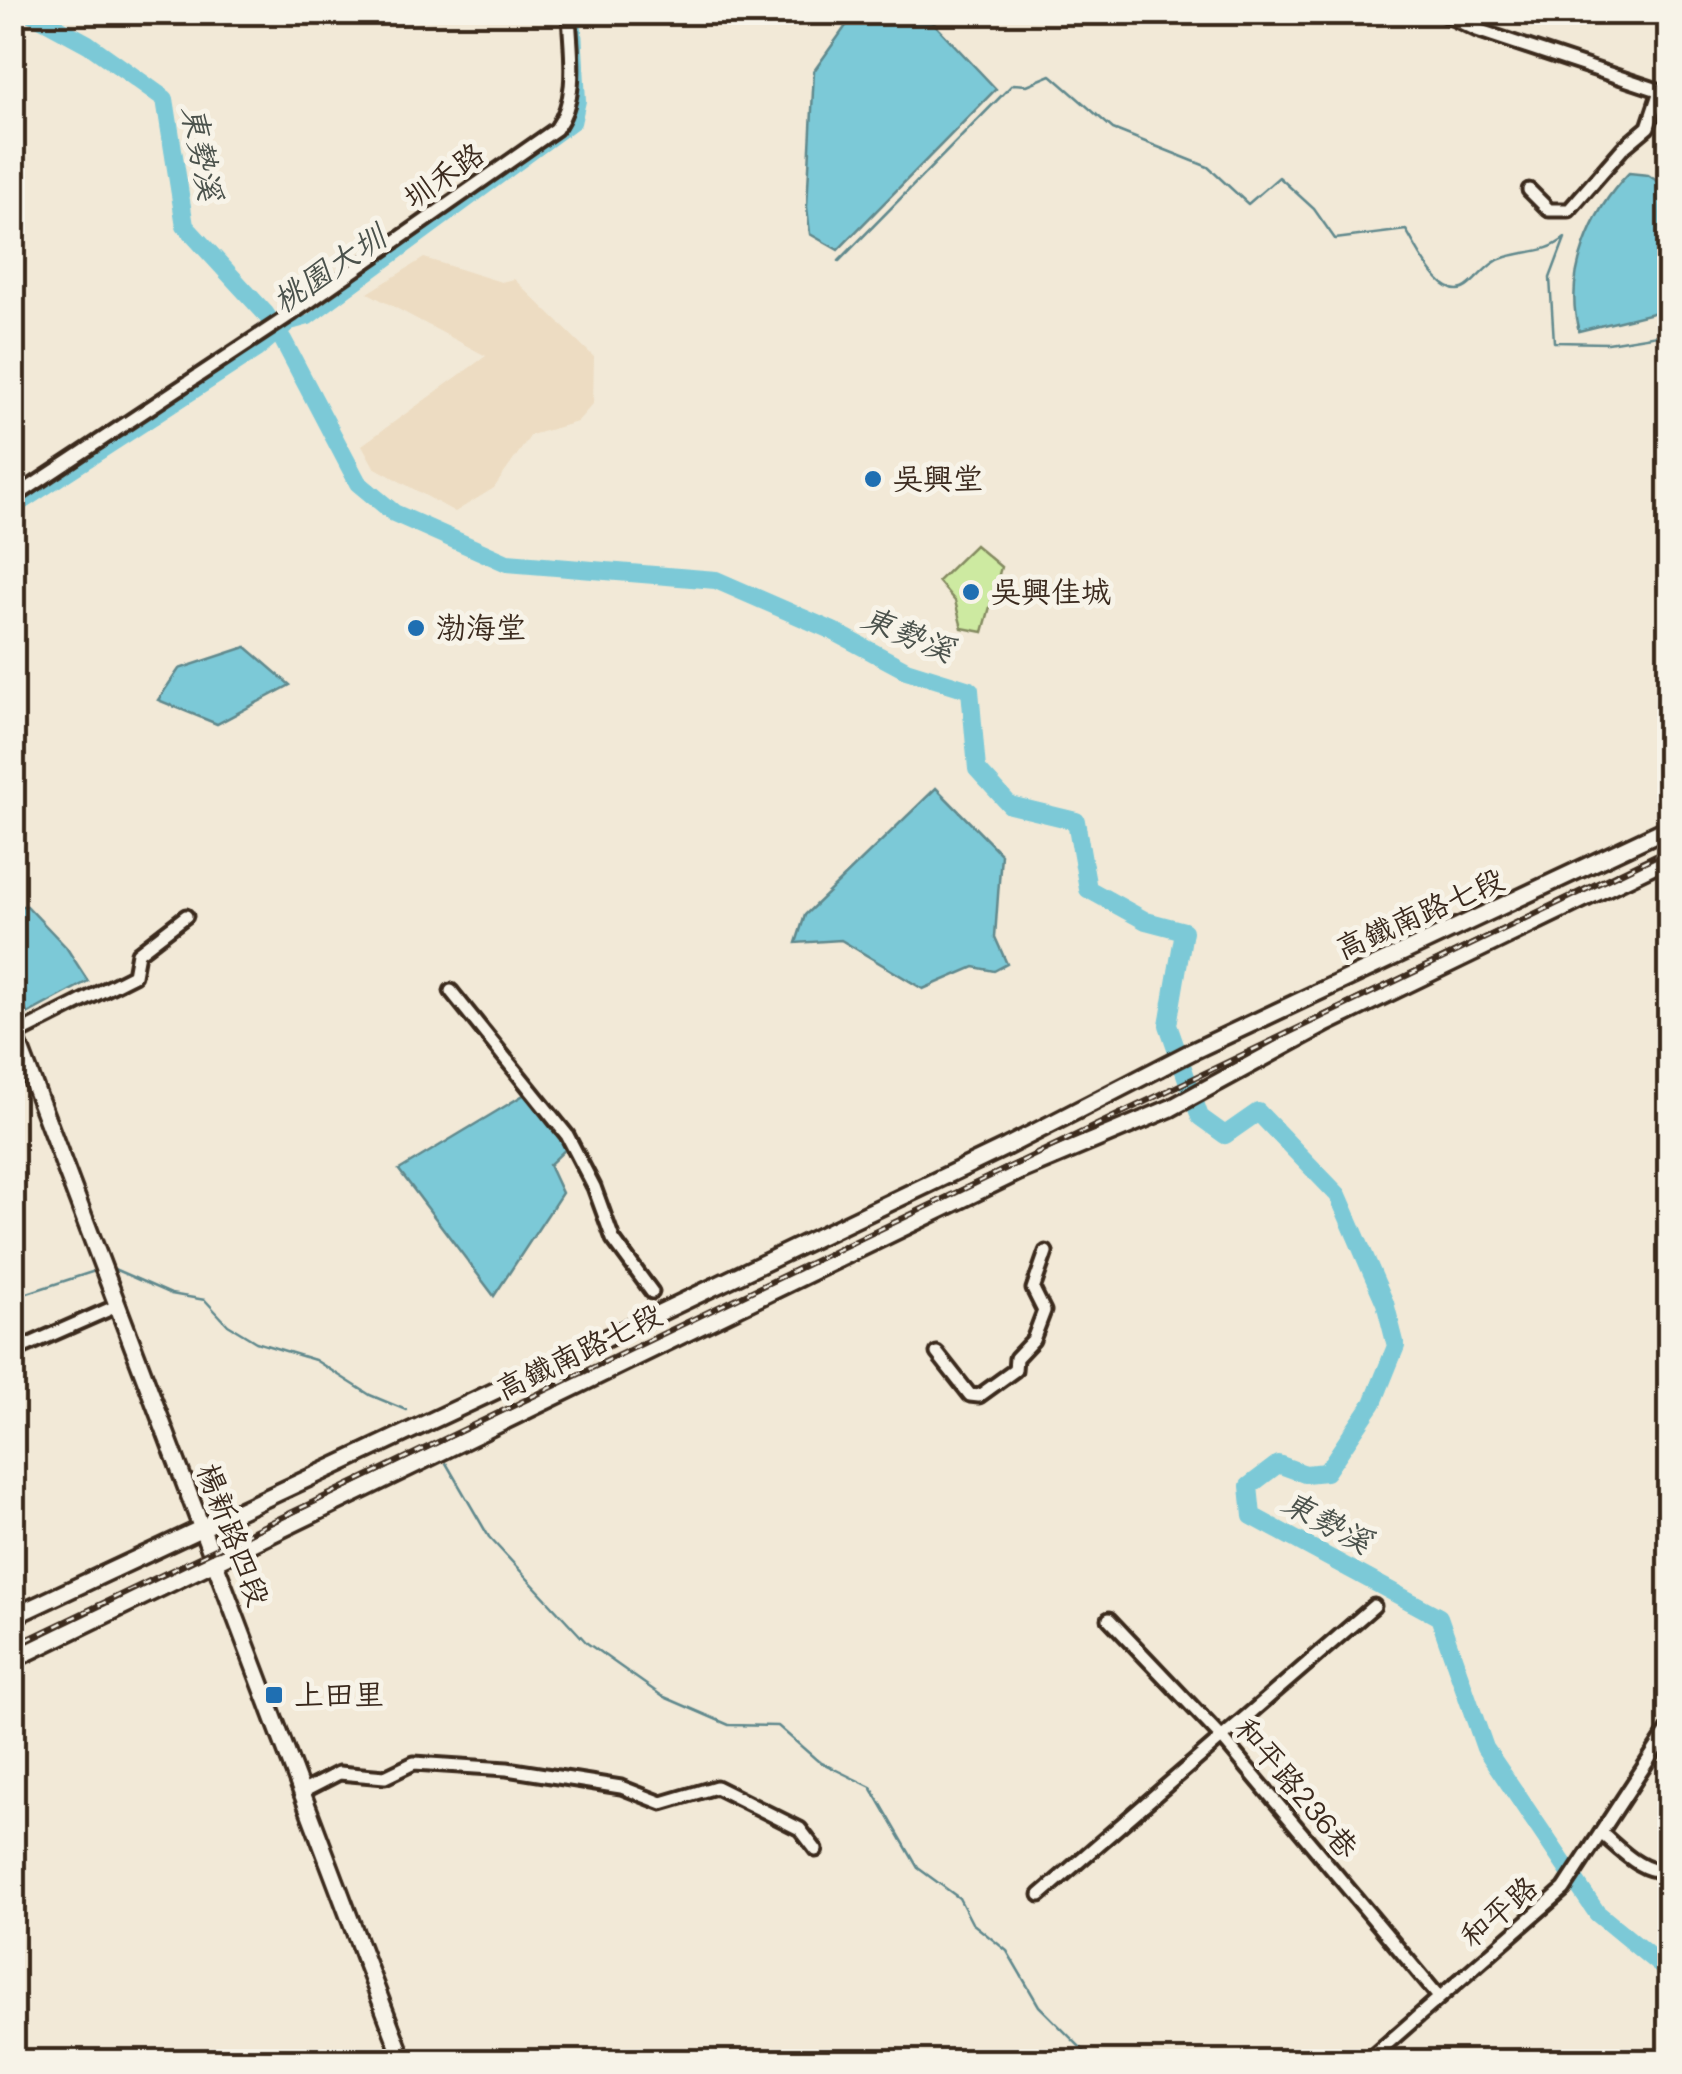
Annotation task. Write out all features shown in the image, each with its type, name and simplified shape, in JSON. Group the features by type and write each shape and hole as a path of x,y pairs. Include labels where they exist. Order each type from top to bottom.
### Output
{"main road":[{"name":"高鐵南路七段","path":"12,1617 557,1362 1102,1088 1168,1063 1670,827"},
{"name":"高鐵南路七段","path":"12,1660 575,1383 1176,1106 1343,1014 1670,857"},
{"name":"楊新路四段","path":"15,1038 404,2062"}],"street":[{"name":"圳禾路","path":"12,499 286,317 556,129 568,112 571,98 569,12"},
{"path":"1439,12 1477,30 1665,92 1648,128 1623,148 1569,210 1549,210 1529,190"},
{"path":"15,1038 134,975 138,953 186,916"},
{"path":"451,990 567,1135 594,1187 614,1239 652,1292"},
{"path":"936,1353 970,1395 979,1396 1015,1370 1016,1358 1033,1340 1044,1311 1033,1289 1046,1252"},
{"path":"12,1352 119,1305"},
{"path":"1040,1895 1374,1606"},
{"name":"和平路236巷","path":"1109,1619 1223,1739 1439,1996"},
{"name":"和平路","path":"1366,2062 1564,1889 1670,1728"},
{"path":"302,1792 339,1773 384,1777 414,1762 450,1762 620,1787 662,1803 716,1788 800,1829 816,1850"},
{"path":"1601,1832 1636,1862 1654,1871 1670,1870"}],"shaded area":[{"path":"424,258 501,282 514,279 594,357 593,404 577,422 531,435 494,488 455,512 374,467 362,445 486,356 368,293"}],"green space":[{"path":"975,545 1001,567 983,632 962,628 955,601 938,581"}],"water":[{"path":"855,13 924,13 996,89 838,250 810,234 807,207 814,71"},
{"path":"1629,173 1648,175 1669,189 1669,309 1579,331 1575,289 1584,246 1603,206"},
{"path":"246,647 290,685 217,724 158,700 179,669"},
{"path":"936,788 1001,854 995,937 1007,964 994,971 974,967 923,989 841,940 796,943 805,915"},
{"path":"13,906 27,906 66,947 88,981 27,1014 13,977"},
{"path":"527,1093 569,1146 549,1165 562,1193 494,1296 399,1170"}],"waterway":[{"name":"東勢溪","path":"29,12 88,44 165,99 185,226 265,313 358,483 394,513 507,563 716,580 833,631 906,670 970,690 977,769 1010,805 1076,821 1088,889 1146,921 1184,931 1168,1025 1200,1117 1225,1135 1258,1112 1338,1195 1385,1303 1396,1346 1373,1403 1326,1472 1305,1474 1278,1464 1249,1486 1252,1516 1439,1617 1485,1748 1597,1913 1665,1969 1670,1978"},
{"name":"桃園大圳","path":"12,512 259,352 291,325 309,320 576,123 581,101 576,12"},
{"path":"839,261 1013,84 1027,85 1051,75 1113,129 1208,167 1248,204 1279,177 1314,209 1335,239 1406,230 1432,272 1450,288 1459,290 1469,285 1500,259 1544,249 1565,238 1550,278 1554,342 1608,343 1670,333"},
{"path":"114,1269 171,1294 205,1300 228,1325 256,1342 315,1360 370,1395 406,1410"},
{"path":"12,1298 95,1271"},
{"path":"446,1463 489,1537 587,1643 662,1696 729,1725 778,1726 818,1761 871,1787 918,1868 959,1898 972,1923 1007,1951 1039,2006 1095,2062"}],"railway":[{"path":"12,1647 1670,849"}],"place":[{"name":"吳興堂","path":"873,479"},
{"name":"吳興佳城","path":"971,592"},
{"name":"渤海堂","path":"416,628"},
{"name":"上田里","path":"274,1695"}]}
